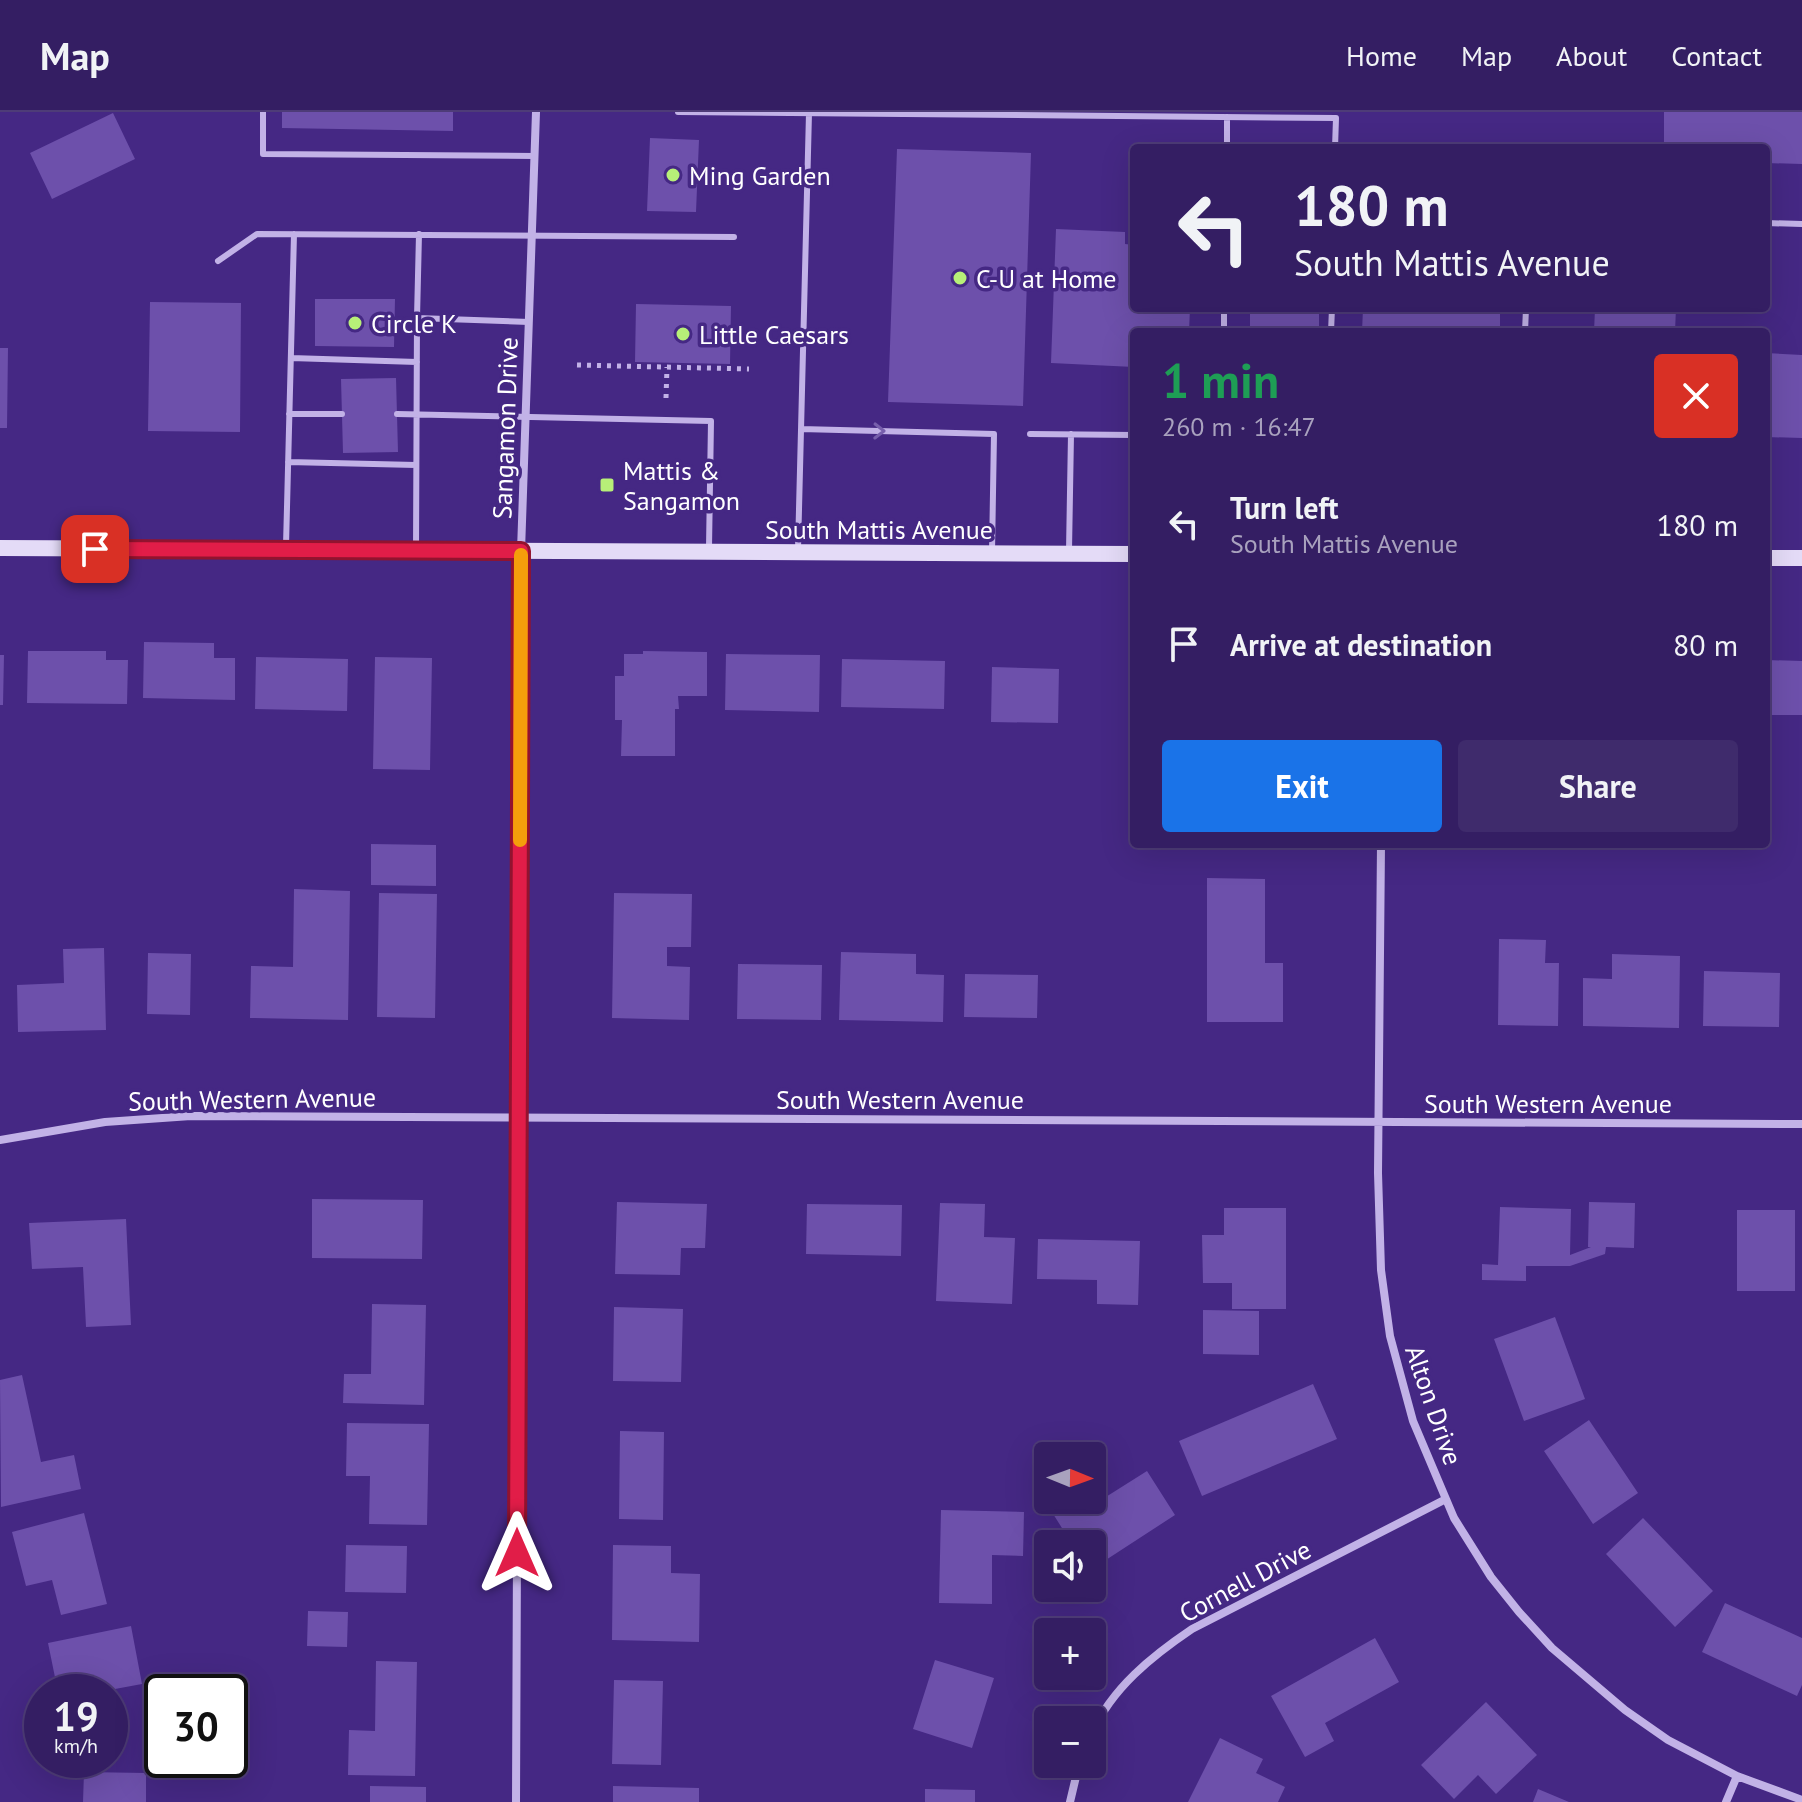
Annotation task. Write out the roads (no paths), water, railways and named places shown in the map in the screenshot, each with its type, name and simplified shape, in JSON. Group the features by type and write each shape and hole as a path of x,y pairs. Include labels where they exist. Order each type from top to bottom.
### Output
{"main road":[{"name":"South Mattis Avenue","path":"0,548 1130,554"},
{"path":"1770,558 1802,558"}],"street":[{"name":"Sangamon Drive","path":"516,1802 521,551 536,112"},
{"name":"Alton Drive","path":"1381,848 1378,1173 1381,1270 1390,1336 1413,1421 1454,1518 1491,1577 1552,1648 1625,1710 1668,1740 1737,1776 1802,1800"},
{"name":"South Western Avenue","path":"0,1140 105,1122 191,1116 1802,1124"},
{"name":"Cornell Drive","path":"1106,1711 1122,1686 1157,1652 1192,1629 1446,1499"},
{"path":"1726,1802 1737,1776"},
{"path":"1070,1802 1076,1778"}],"lane":[{"path":"263,112 263,154 535,156"},
{"path":"678,112 1336,118 1335,144"},
{"path":"798,552 809,113"},
{"path":"1227,117 1227,144"},
{"path":"1770,223 1802,224"},
{"path":"218,261 257,234 734,237"},
{"path":"286,550 294,234"},
{"path":"416,551 419,234"},
{"path":"417,318 529,322"},
{"path":"291,358 417,362"},
{"path":"289,414 342,414"},
{"path":"397,414 711,421 709,552"},
{"path":"801,429 994,434 992,554"},
{"path":"1030,434 1130,435"},
{"path":"1069,554 1071,434"},
{"path":"288,462 416,465"}],"place":[{"name":"Ming Garden","path":"673,175"},
{"name":"C-U at Home","path":"960,278"},
{"name":"Circle K","path":"355,323"},
{"name":"Little Caesars","path":"683,334"},
{"name":"Mattis & Sangamon","path":"607,485"}]}
